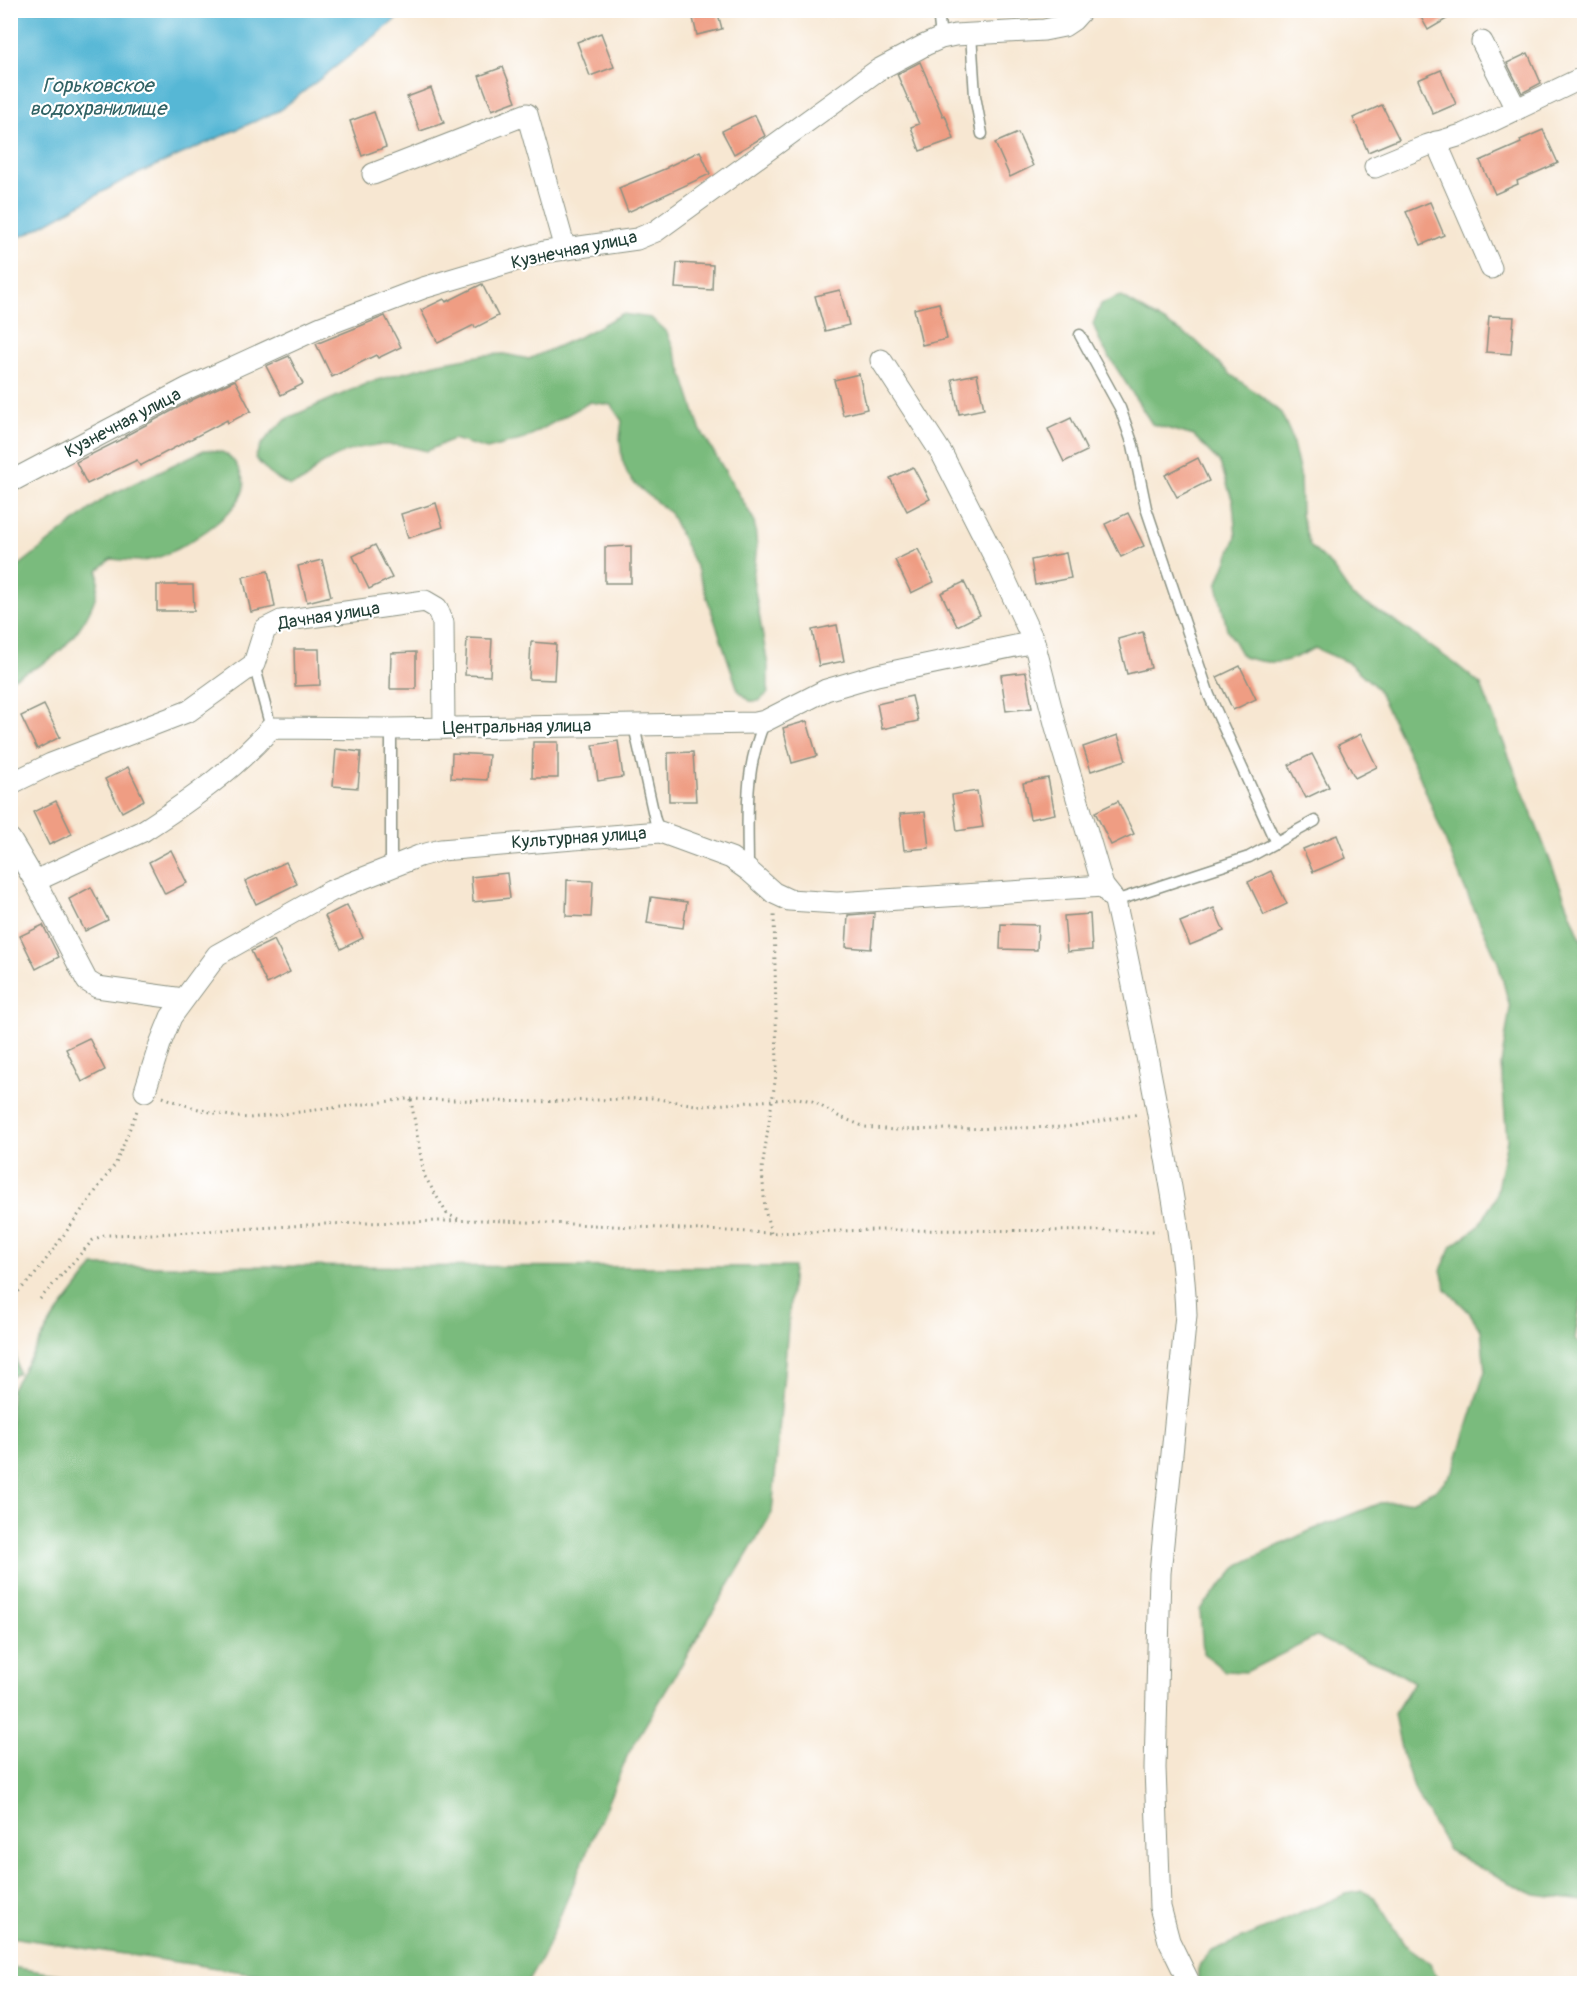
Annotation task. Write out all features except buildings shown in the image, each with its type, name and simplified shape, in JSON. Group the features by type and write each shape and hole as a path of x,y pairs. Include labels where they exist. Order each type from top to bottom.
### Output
{"street":[{"name":"Кузнечная улица","path":"10,482 188,388 321,327 423,288 544,252 637,238 656,231 878,70 941,38 1044,30 1064,26 1082,10"},
{"path":"1482,42 1516,109"},
{"path":"1375,167 1437,142 1465,134 1584,78"},
{"path":"373,174 527,114 565,249"},
{"path":"1437,142 1491,268"},
{"path":"881,360 942,454 1034,642 1056,727 1109,894 1157,1111 1178,1231 1185,1283 1186,1315 1160,1573 1155,1768 1160,1907 1169,1941 1190,1983"},
{"name":"Дачная улица","path":"254,664 265,628 273,624 425,601 437,608 442,623 444,728"},
{"name":"Центральная улица","path":"271,728 391,729 756,723 826,690 877,675 1034,642"},
{"path":"10,784 51,764 189,711 254,664"},
{"path":"35,881 143,831 159,821 243,758 271,728"},
{"name":"Культурная улица","path":"145,1091 171,1017 217,955 331,891 419,855 441,850 660,832 731,858 774,893 789,900 837,903 1109,894"},
{"path":"10,839 35,881 87,981 97,987 183,999"}],"lane":[{"path":"938,10 941,38"},
{"path":"971,34 975,96 982,134"},
{"path":"1080,335 1120,408 1133,445 1146,508 1209,695 1276,843"},
{"path":"254,664 271,728"},
{"path":"748,870 747,785 756,741 765,720"},
{"path":"634,726 655,820 660,832"},
{"path":"391,729 391,868"},
{"path":"1109,894 1249,856 1315,821"}],"path":[{"path":"771,1233 765,1210 762,1169 777,1068 774,893"},
{"path":"10,1300 34,1276 116,1162 145,1091 203,1112 227,1117 250,1118 411,1100 538,1102 652,1098 702,1106 798,1098 812,1101 838,1116 865,1127 894,1130 1067,1127 1157,1111"},
{"path":"411,1100 424,1175 447,1214 462,1220"},
{"path":"40,1299 93,1240 104,1235 462,1220 771,1233 875,1230 1178,1231"}],"green space":[{"path":"1120,296 1195,340 1230,374 1281,413 1291,435 1300,474 1301,515 1310,546 1331,565 1352,596 1393,620 1457,665 1481,685 1584,947 1584,1294 1575,1339 1584,1347 1584,1901 1535,1895 1448,1850 1415,1791 1402,1754 1394,1714 1414,1682 1388,1667 1316,1637 1246,1672 1225,1671 1203,1653 1200,1610 1239,1565 1307,1532 1380,1503 1411,1501 1436,1490 1453,1472 1485,1371 1481,1330 1469,1312 1446,1289 1441,1270 1452,1246 1478,1227 1495,1199 1507,1140 1501,1065 1510,1008 1498,962 1464,887 1419,775 1377,688 1349,663 1315,648 1280,662 1264,662 1243,657 1227,629 1217,585 1236,537 1233,502 1220,463 1194,436 1152,424 1101,344 1093,324 1101,304"},
{"path":"622,314 651,318 667,333 700,429 754,520 757,546 753,579 768,666 768,693 759,701 750,701 738,690 698,571 670,513 636,485 628,475 622,459 620,438 622,421 611,405 590,402 524,439 487,449 453,439 427,451 399,445 359,448 320,465 303,481 290,486 271,475 255,458 261,445 288,418 370,382 439,363 484,355 504,354 529,359 581,336"},
{"path":"204,450 228,455 243,478 241,496 233,508 207,530 164,555 142,561 111,559 98,570 96,595 92,606 71,639 53,657 11,680 11,572 106,497"},
{"path":"94,1266 793,1267 772,1513 628,1754 544,1954 527,1983 317,1983 11,1937 11,1390 53,1319"},
{"path":"10,1308 18,1373 11,1377 10,1377"},
{"path":"1362,1891 1374,1897 1404,1944 1430,1963 1439,1983 1199,1984 1199,1966 1210,1952 1346,1894"},
{"path":"11,1967 113,1983 11,1983"}],"water":[{"name":"Горьковское водохранилище","path":"11,10 407,11 280,110 122,181 29,233 11,240"}]}
